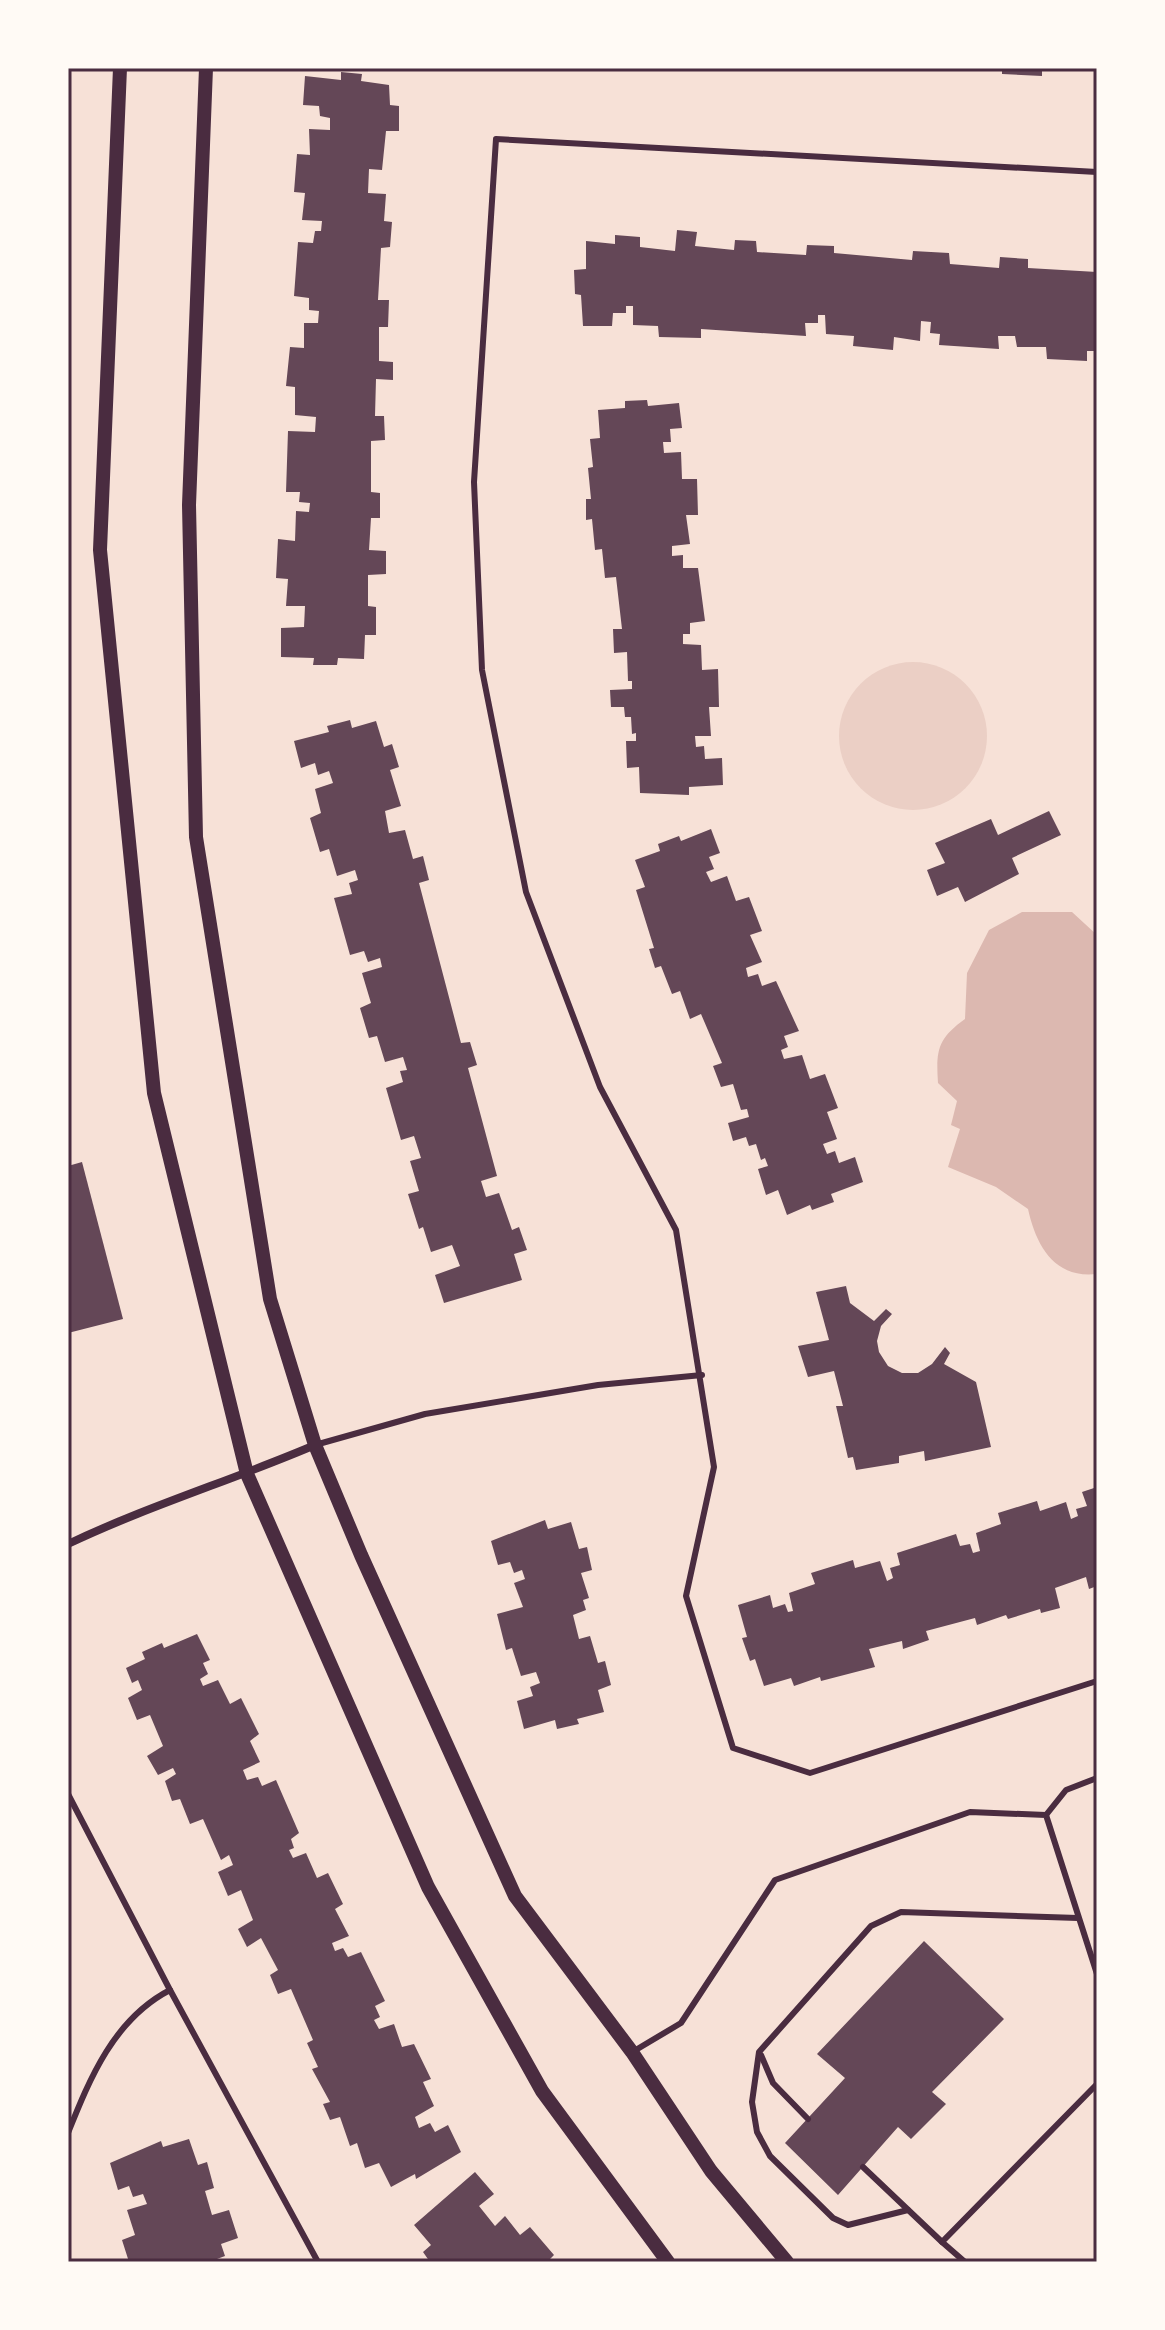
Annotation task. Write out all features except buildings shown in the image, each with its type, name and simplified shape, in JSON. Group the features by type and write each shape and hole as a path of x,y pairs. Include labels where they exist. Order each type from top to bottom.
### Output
{"street":[{"path":"120,68 101,565 154,1093 247,1474 428,1887 542,2091 668,2262"},
{"path":"206,68 189,505 196,837 270,1299 315,1445 361,1555 515,1896 632,2052 711,2171 787,2262"},
{"path":"68,1544 131,1514 247,1474 315,1445"}],"lane":[{"path":"1097,172 496,139 474,482 482,670 526,892 600,1087 676,1230 702,1375 714,1467 686,1596 733,1748 810,1773 1097,1681"},
{"path":"315,1445 425,1414 598,1385 702,1375"},
{"path":"1046,1815 1066,1790 1097,1778"},
{"path":"68,1794 318,2262"},
{"path":"632,2052 681,2023 775,1880 970,1812 1046,1815"},
{"path":"1046,1815 1097,1974"},
{"path":"908,2210 848,2225 833,2218 770,2156 757,2132 752,2102 759,2052 871,1926 901,1912 1078,1918"},
{"path":"68,2133 95,2066 145,2003 170,1990"},
{"path":"759,2052 773,2083 808,2119"},
{"path":"942,2242 1097,2084"},
{"path":"863,2167 965,2262"}],"shaded area":[{"path":"913,662 941,668 965,684 981,708 987,736 981,764 965,788 941,804 913,810 885,804 861,788 845,764 839,736 845,708 861,684 885,668"},
{"path":"1022,912 1072,912 1097,935 1097,1274 1069,1271 1058,1265 1042,1247 1028,1209 996,1187 948,1167 960,1129 951,1125 957,1101 938,1083 940,1046 965,1019 967,973 989,930"}]}
